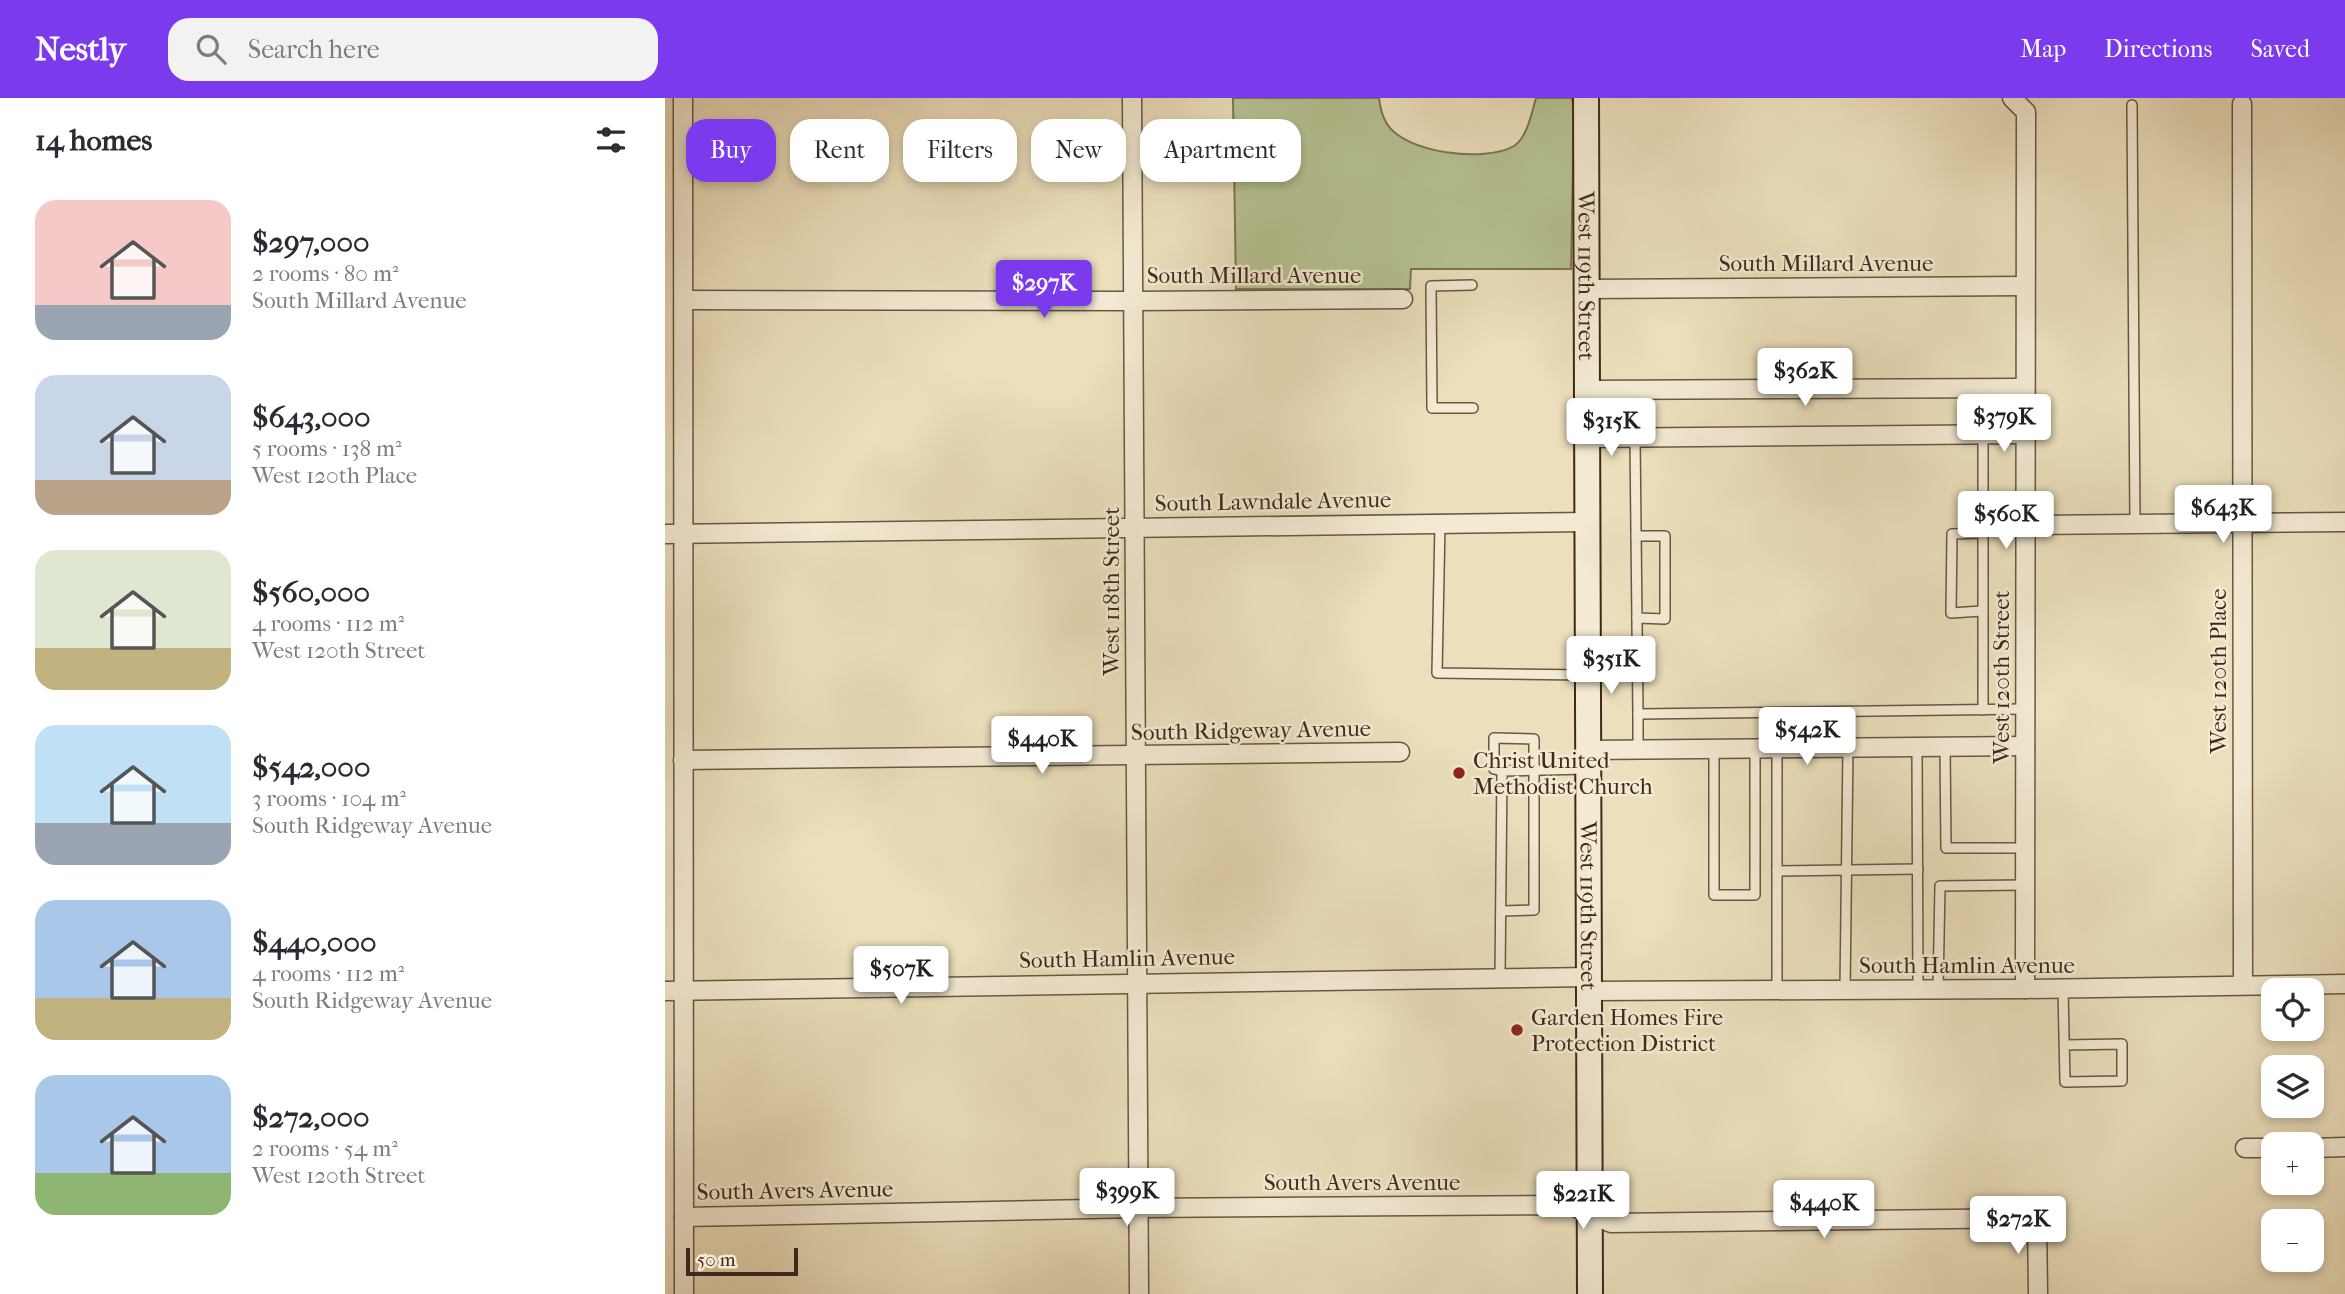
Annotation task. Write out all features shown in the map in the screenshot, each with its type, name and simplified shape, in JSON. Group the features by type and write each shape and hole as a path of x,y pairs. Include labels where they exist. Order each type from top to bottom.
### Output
{"street":[{"path":"683,98 685,300 674,533 683,760 674,991 684,1217 684,1294"},
{"name":"West 118th Street","path":"1132,98 1139,1294"},
{"name":"West 119th Street","path":"1586,98 1590,1294"},
{"name":"West 120th Street","path":"2012,98 2026,113 2022,388 2026,525 2025,989"},
{"name":"West 120th Place","path":"2242,104 2243,985"},
{"name":"South Millard Avenue","path":"1587,289 2024,286"},
{"name":"South Millard Avenue","path":"685,300 1403,299"},
{"path":"1587,390 2022,388"},
{"path":"1587,438 2025,435"},
{"name":"South Lawndale Avenue","path":"674,533 1587,522"},
{"path":"2026,525 2345,522"},
{"path":"1588,759 1638,749 2025,747"},
{"name":"South Ridgeway Avenue","path":"683,760 1400,752"},
{"name":"South Hamlin Avenue","path":"674,991 1500,977 1589,984 1777,990 2345,984"},
{"path":"2324,1147 2345,1147"},
{"path":"2245,1148 2261,1148"},
{"name":"South Avers Avenue","path":"684,1217 1138,1208 1570,1205 1611,1223 2037,1218 2038,1294"}],"lane":[{"path":"2132,105 2135,525"},
{"path":"1472,285 1431,286 1431,326 1432,408 1473,408"},
{"path":"1983,435 1983,710"},
{"path":"1635,439 1638,749"},
{"path":"1440,524 1437,673 1588,675"},
{"path":"1982,611 1951,612 1952,534 1983,533"},
{"path":"1636,536 1665,536 1665,619 1637,618"},
{"path":"1638,714 2025,709"},
{"path":"1502,911 1534,910 1533,770 1534,739 1494,738 1494,769 1501,771 1533,770 1588,759"},
{"path":"1917,747 1918,990"},
{"path":"1945,747 1946,848 2025,848"},
{"path":"1714,749 1714,895 1755,895 1755,748"},
{"path":"1777,748 1777,990"},
{"path":"1845,990 1847,748"},
{"path":"1500,977 1501,771"},
{"path":"1777,871 1919,869"},
{"path":"1938,989 1940,886 2025,885"},
{"path":"2063,989 2065,1083 2122,1081 2122,1044 2065,1045"}],"green space":[{"path":"1233,98 1379,98 1387,124 1396,134 1410,142 1446,152 1484,154 1501,151 1519,142 1526,131 1536,98 1572,98 1571,269 1411,269 1410,289 1236,289 1234,182 1301,182 1301,119 1233,119"}],"place":[{"name":"Christ United Methodist Church","path":"1459,773"},
{"name":"Garden Homes Fire Protection District","path":"1517,1030"}]}
